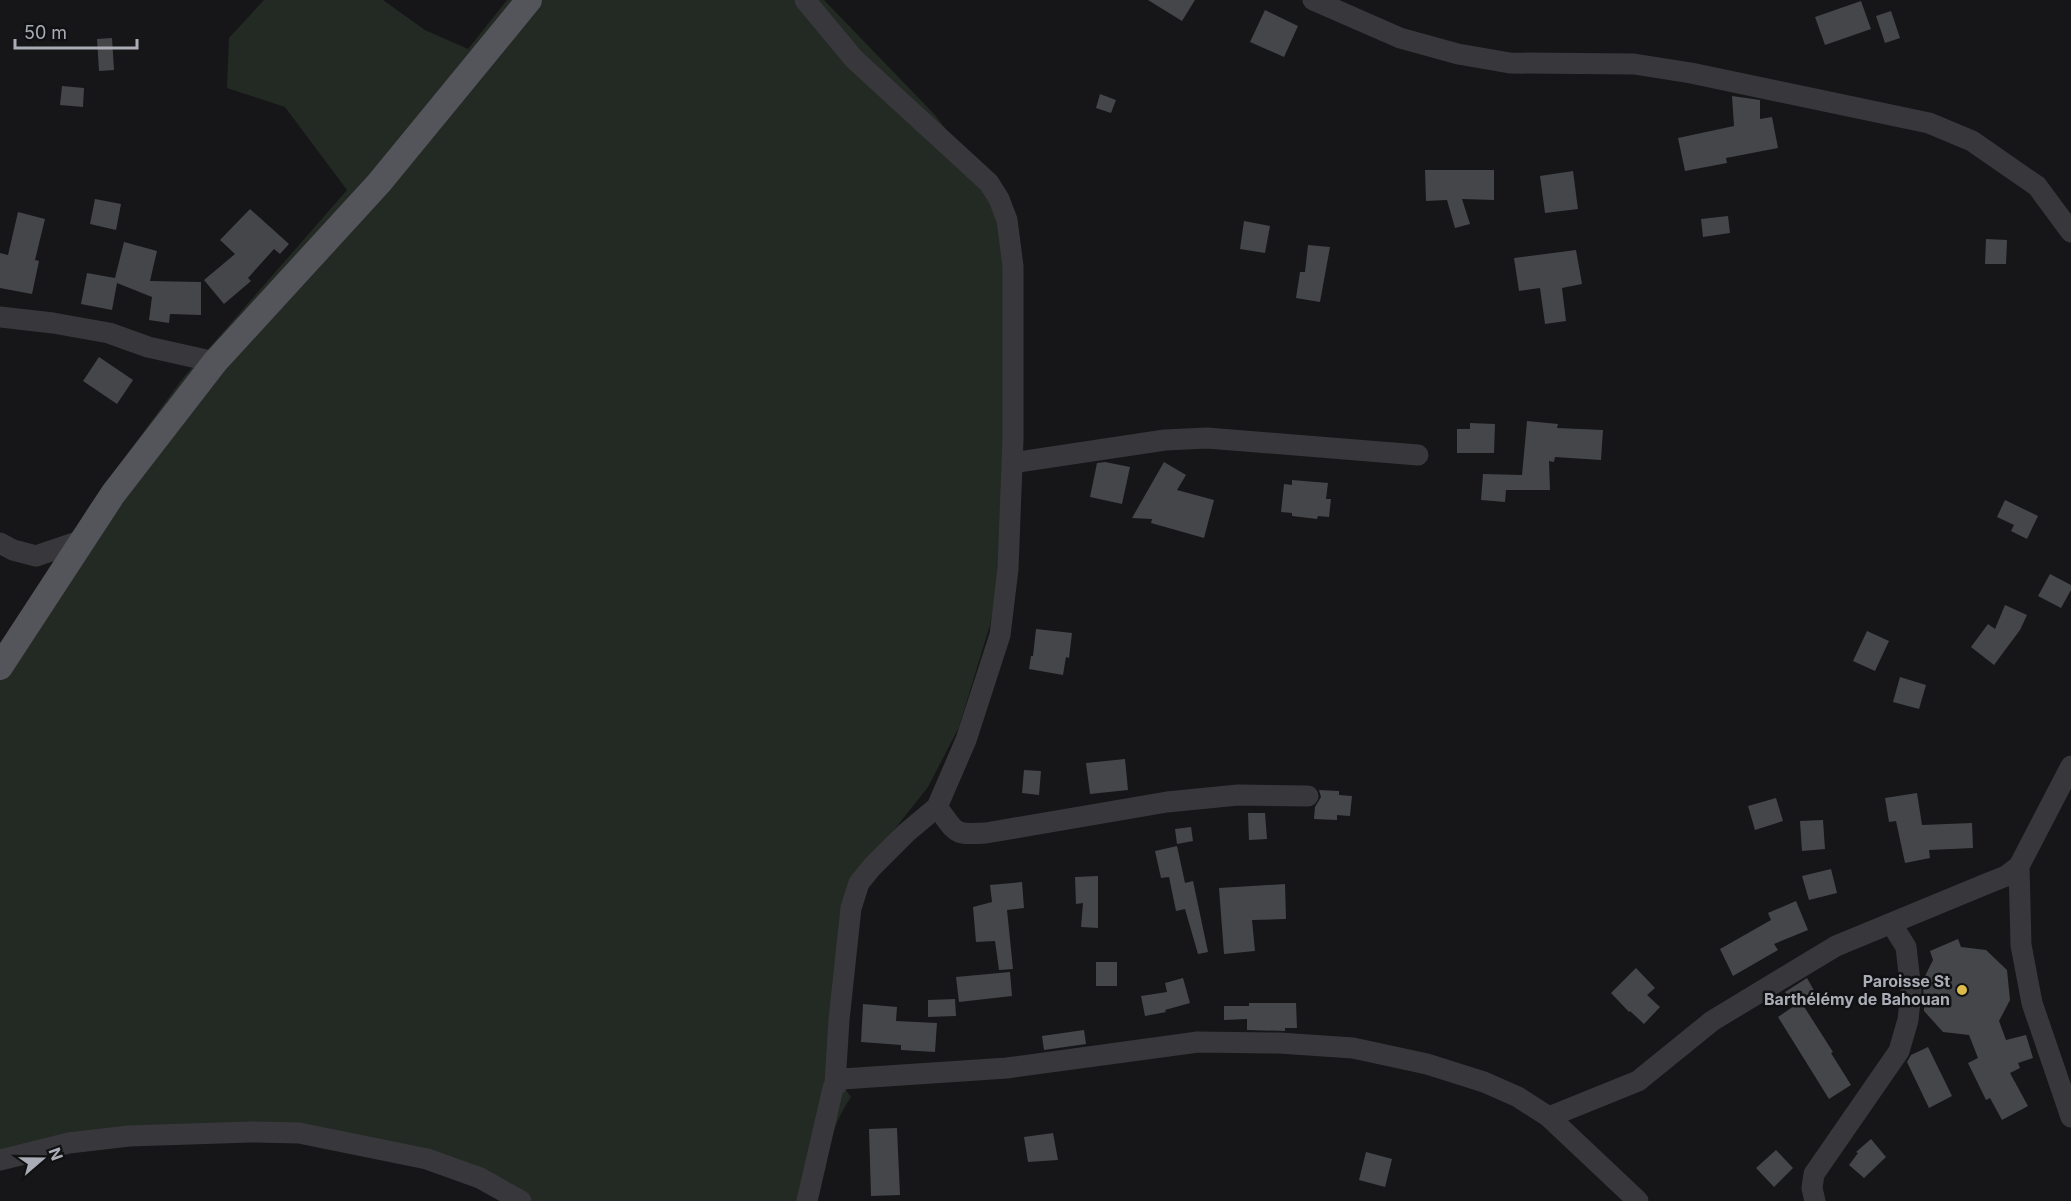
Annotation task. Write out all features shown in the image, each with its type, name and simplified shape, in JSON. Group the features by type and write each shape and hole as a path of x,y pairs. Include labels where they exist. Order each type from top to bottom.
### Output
{"main road":[{"path":"0,667 113,494 216,362 379,183 529,0"}],"street":[{"path":"805,0 854,58 989,183 999,199 1007,220 1014,266 1012,463 1008,569 1000,635 966,741 937,807 906,833 872,867 860,883 851,908 839,1020 835,1084 821,1134 807,1201"},
{"path":"1313,0 1400,38 1458,54 1510,63 1634,64 1691,73 1929,123 1972,141 2037,186 2071,232"},
{"path":"0,317 109,333 148,347 216,362"},
{"path":"1012,463 1165,440 1207,438 1418,455"},
{"path":"0,543 13,550 36,556 83,540"},
{"path":"1549,1117 1638,1081 1712,1021 1836,946 2006,876 2019,866 2071,766"},
{"path":"937,807 955,830 962,834 986,833 1167,802 1238,795 1308,796"},
{"path":"2019,866 2021,945 2032,1003 2071,1117"},
{"path":"1815,1201 1812,1188 1814,1174 1899,1051 1908,1020 1911,991 1906,947 1891,924"},
{"path":"835,1084 842,1079 1007,1068 1198,1042 1279,1043 1353,1048 1427,1064 1518,1097 1549,1117 1638,1201"},
{"path":"0,1160 69,1143 129,1136 250,1132 299,1134 428,1159 480,1178 521,1201"}],"shaded area":[{"path":"264,0 383,0 425,30 468,49 507,0 824,0 935,115 981,175 1012,262 1000,567 990,625 959,727 928,787 867,864 858,906 842,1085 851,1097 833,1134 816,1201 532,1201 512,1187 319,1138 89,1144 0,1164 0,649 90,505 183,378 347,190 285,107 227,88 229,38"}],"building":[{"path":"1148,0 1195,0 1182,21"},
{"path":"1861,1 1871,29 1825,45 1815,17"},
{"path":"1265,10 1298,26 1284,57 1250,42"},
{"path":"1891,11 1900,38 1885,43 1876,16"},
{"path":"112,38 114,70 99,71 97,39"},
{"path":"62,86 84,88 83,107 60,105"},
{"path":"1100,94 1116,100 1111,113 1096,108"},
{"path":"1732,96 1760,100 1760,119 1772,117 1778,148 1726,158 1727,163 1685,171 1678,138 1734,126"},
{"path":"1425,170 1494,170 1494,200 1462,199 1470,224 1455,228 1447,200 1426,201"},
{"path":"1573,171 1578,209 1545,213 1540,176"},
{"path":"95,199 121,204 116,230 90,224"},
{"path":"250,209 289,244 280,254 274,249 248,278 251,281 224,304 204,280 235,254 220,240"},
{"path":"18,212 45,219 35,260 39,261 32,294 0,288 0,253 8,255"},
{"path":"1728,216 1730,233 1703,237 1701,219"},
{"path":"1244,221 1270,226 1265,253 1240,249"},
{"path":"1986,239 2007,240 2006,264 1985,264"},
{"path":"124,242 157,251 150,281 201,282 201,315 170,314 169,323 149,320 152,297 117,283 112,310 81,304 87,273 115,278"},
{"path":"1308,245 1330,247 1320,302 1296,298 1300,272 1305,272"},
{"path":"1576,250 1582,284 1562,288 1566,321 1545,324 1540,288 1519,291 1514,258"},
{"path":"99,357 133,380 117,404 83,381"},
{"path":"1527,421 1558,424 1557,428 1603,430 1601,460 1555,457 1554,462 1549,461 1550,490 1506,490 1505,502 1481,500 1483,474 1522,475"},
{"path":"1470,423 1495,424 1494,453 1457,453 1457,429 1470,429"},
{"path":"1105,462 1130,467 1122,504 1090,497 1097,463"},
{"path":"1164,462 1186,475 1177,490 1214,500 1204,538 1151,523 1152,519 1132,518"},
{"path":"1292,480 1328,483 1326,499 1331,499 1329,517 1318,516 1317,519 1292,516 1292,513 1281,512 1284,484 1292,485"},
{"path":"2005,500 2038,516 2027,539 2011,531 2014,525 1997,517"},
{"path":"2050,574 2071,585 2071,590 2061,608 2038,596"},
{"path":"2005,605 2027,615 2020,630 1994,665 1971,647 1988,624 1995,629"},
{"path":"1036,629 1072,633 1069,658 1066,657 1063,675 1029,669"},
{"path":"1867,631 1889,641 1875,671 1853,661"},
{"path":"1900,677 1926,685 1919,709 1893,702"},
{"path":"1125,759 1128,790 1090,794 1086,763"},
{"path":"1024,770 1041,771 1039,795 1022,793"},
{"path":"1319,790 1339,791 1339,795 1352,796 1350,816 1337,815 1337,820 1314,819 1315,807 1321,797"},
{"path":"1917,793 1922,825 1972,823 1973,848 1929,850 1930,858 1905,863 1896,821 1889,822 1885,798"},
{"path":"1776,798 1783,821 1755,830 1748,806"},
{"path":"1248,813 1265,813 1267,839 1249,840"},
{"path":"1823,820 1825,849 1802,851 1800,821"},
{"path":"1191,827 1193,841 1177,844 1175,829"},
{"path":"1177,846 1185,883 1193,881 1208,952 1198,954 1185,909 1176,911 1169,877 1161,878 1155,851"},
{"path":"1831,869 1837,893 1809,900 1802,876"},
{"path":"1098,876 1098,928 1081,927 1083,903 1076,904 1075,877"},
{"path":"1022,882 1024,908 1007,910 1013,969 999,970 995,941 976,942 973,907 992,902 990,885"},
{"path":"1285,884 1286,919 1252,920 1255,951 1224,954 1219,888"},
{"path":"1796,901 1808,930 1774,944 1778,950 1733,976 1720,949 1771,920 1768,913"},
{"path":"1958,939 1961,947 1986,950 2007,970 2010,1000 1999,1021 2006,1040 2026,1035 2033,1058 2018,1063 2020,1068 2010,1073 2028,1106 2002,1120 1990,1098 1986,1100 1968,1063 1978,1058 1969,1035 1943,1032 1924,1011 1923,980 1933,960 1930,951"},
{"path":"1096,962 1117,962 1117,986 1096,986"},
{"path":"1636,968 1655,988 1647,995 1660,1007 1644,1024 1611,993"},
{"path":"1010,972 1012,996 959,1002 956,977"},
{"path":"1183,978 1190,1003 1165,1010 1166,1012 1145,1016 1141,996 1167,992 1165,983"},
{"path":"1807,978 1817,996 1803,1005 1851,1085 1829,1099 1778,1017 1794,1006 1785,992"},
{"path":"955,999 956,1016 928,1017 928,1000"},
{"path":"1249,1003 1296,1003 1297,1028 1285,1028 1285,1031 1247,1030 1247,1019 1224,1020 1224,1006 1249,1006"},
{"path":"863,1004 897,1007 896,1021 937,1023 935,1052 901,1050 901,1045 861,1042"},
{"path":"1084,1030 1086,1044 1044,1050 1042,1036"},
{"path":"1928,1047 1952,1096 1929,1108 1907,1062 1911,1055"},
{"path":"897,1128 900,1195 871,1196 869,1129"},
{"path":"1053,1133 1058,1160 1028,1162 1024,1137"},
{"path":"1871,1139 1886,1157 1864,1178 1849,1165 1858,1153 1856,1152"},
{"path":"1776,1150 1793,1168 1774,1187 1756,1168"},
{"path":"1366,1152 1392,1159 1385,1187 1359,1180"}],"place":[{"name":"Paroisse St Barthélémy de Bahouan","path":"1962,990"}]}
